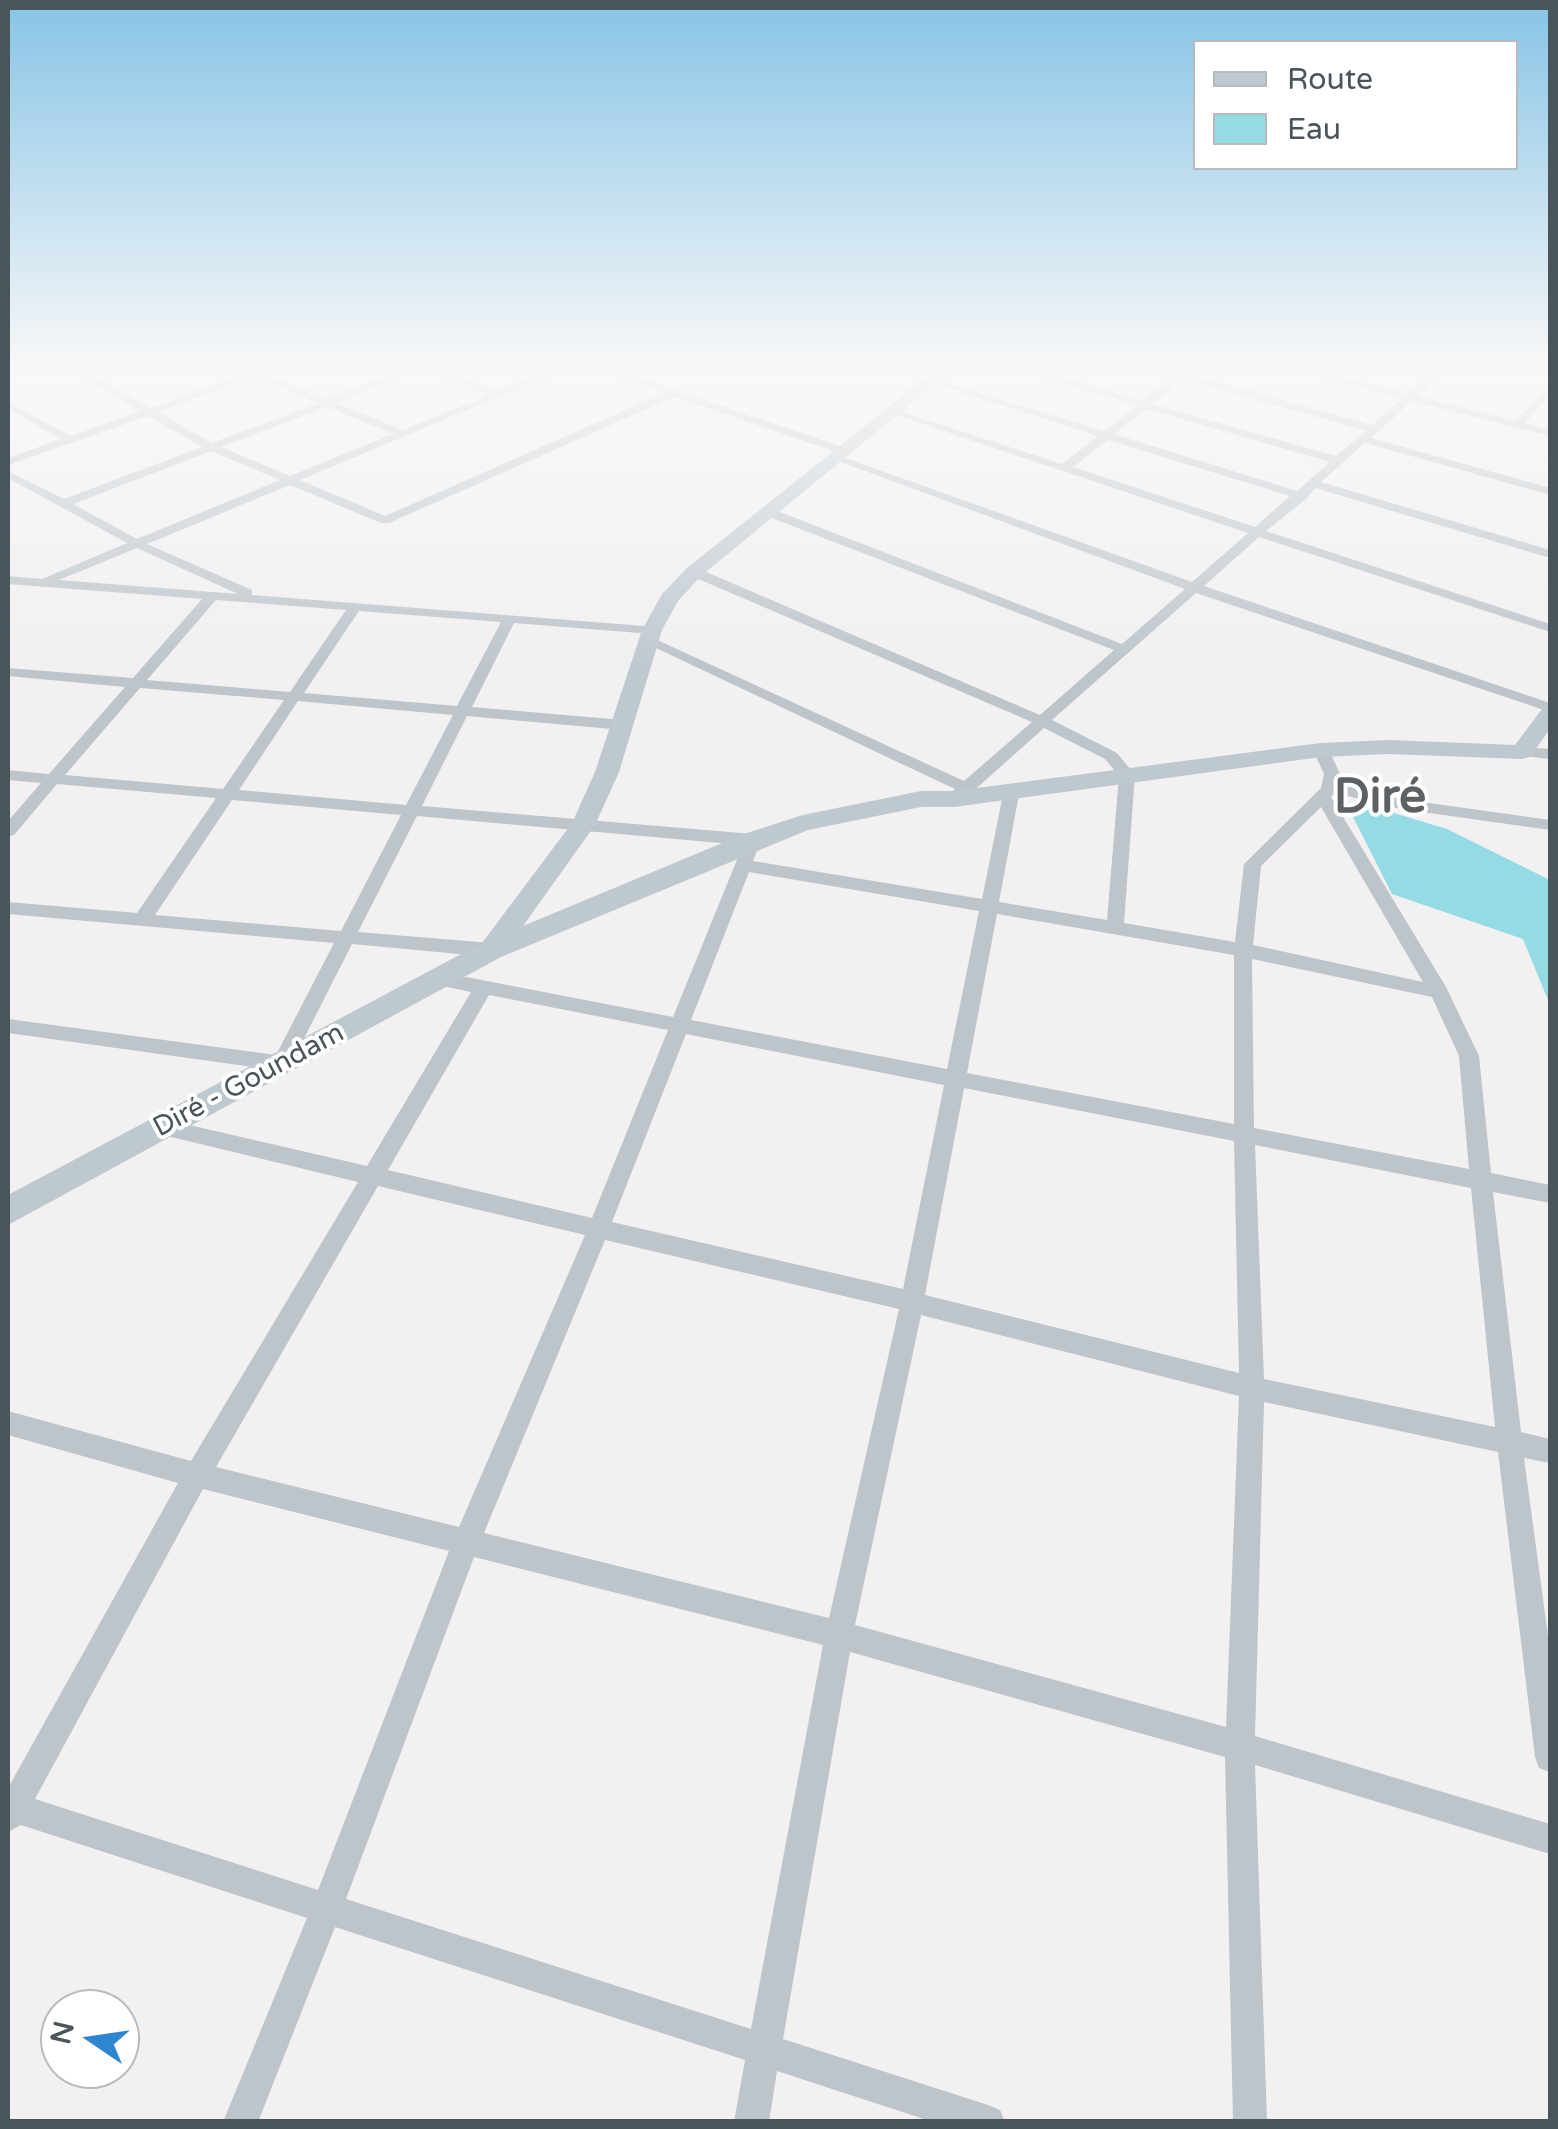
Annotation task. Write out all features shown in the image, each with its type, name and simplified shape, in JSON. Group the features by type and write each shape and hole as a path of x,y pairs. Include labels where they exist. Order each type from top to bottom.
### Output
{"main road":[{"path":"491,950 582,825 607,772 650,635 669,598 694,572 821,469"},
{"path":"1522,752 1550,711"},
{"name":"Diré - Goundam","path":"8,1211 491,950 861,810 959,793 1321,750 1388,747 1522,752"}],"street":[{"path":"65,503 155,469"},
{"path":"263,469 385,520 500,469"},
{"path":"42,582 323,469"},
{"path":"881,469 1196,588 1550,711"},
{"path":"1070,469 1550,628"},
{"path":"1215,469 1302,496"},
{"path":"8,580 650,635 959,793 1332,469"},
{"path":"1479,469 1550,492"},
{"path":"8,474 138,544 260,600"},
{"path":"1315,484 1550,554"},
{"path":"768,512 1126,650"},
{"path":"694,572 1044,722 1111,756 1126,775 1115,929"},
{"path":"8,831 212,596"},
{"path":"142,920 355,607"},
{"path":"8,1026 219,1051 282,1063 509,620"},
{"path":"8,672 623,725"},
{"path":"1250,2122 1240,1746 1252,1388 1243,950 1253,864 1326,793 1332,774 1321,750"},
{"path":"1522,752 1550,754"},
{"path":"8,775 582,825 748,852 989,908 1243,950 1439,992"},
{"path":"751,2122 838,1636 912,1302 1012,789"},
{"path":"1326,793 1550,825"},
{"path":"1326,793 1439,992 1470,1056 1481,1181 1550,1757"},
{"path":"240,2122 327,1908 466,1542 598,1230 748,852"},
{"path":"8,908 491,950"},
{"path":"435,978 1550,1194"},
{"path":"484,987 197,1475 10,1812 327,1908 988,2122"},
{"path":"163,1128 912,1302 1252,1388 1550,1451"},
{"path":"8,1423 197,1475 838,1636 1240,1746 1550,1839"}],"water":[{"path":"1374,807 1447,829 1550,880 1550,1005 1523,939 1392,894 1353,817"}],"district":[{"name":"Diré","path":"1380,799"}]}
